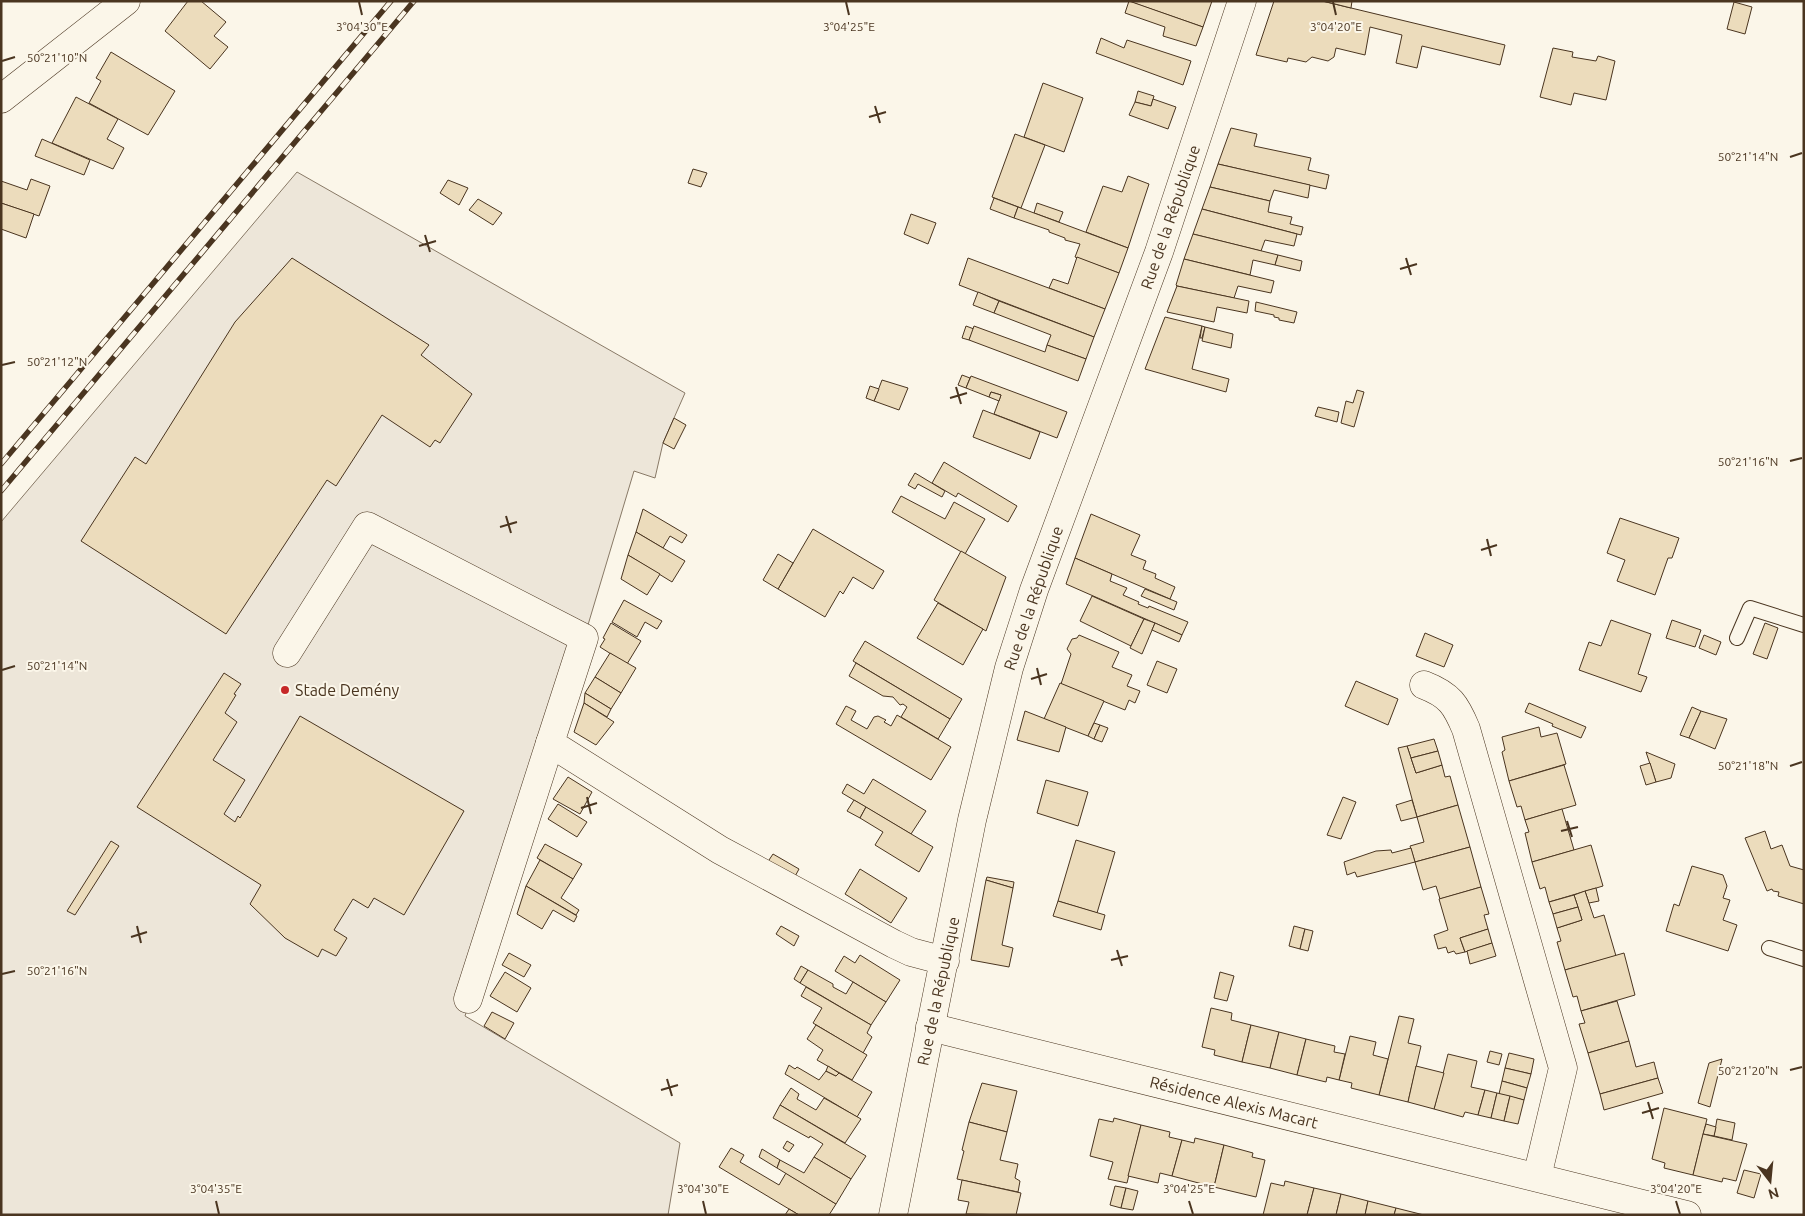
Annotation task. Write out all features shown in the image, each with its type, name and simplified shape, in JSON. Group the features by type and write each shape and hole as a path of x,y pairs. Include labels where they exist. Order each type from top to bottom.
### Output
{"street":[{"path":"1,99 126,1"},
{"name":"Rue de la République","path":"893,1215 972,820 1009,668 1034,590 1159,252 1242,1"},
{"path":"287,653 366,526 584,638 468,999"},
{"path":"1424,686 1438,691 1449,698 1458,709 1466,729 1563,1068 1537,1177"},
{"path":"550,743 720,850 894,944 911,952 945,961"},
{"name":"Résidence Alexis Macart","path":"930,1027 1687,1215"}],"lane":[{"path":"1736,638 1750,608 1804,625"},
{"path":"1769,948 1804,959"}],"shaded area":[{"name":"Stade Demény","path":"297,172 685,393 663,443 655,478 634,471 553,742 465,1016 680,1143 668,1215 1,1215 1,522"}],"building":[{"path":"188,1 201,1 226,22 214,36 228,47 210,69 165,31"},
{"path":"1128,1 1212,1 1203,27"},
{"path":"1129,1 1203,27 1196,46 1163,36 1165,27 1125,13"},
{"path":"1274,1 1322,1 1505,45 1500,65 1422,46 1417,68 1396,63 1402,35 1370,27 1365,55 1336,48 1334,57 1328,61 1312,57 1306,62 1288,58 1287,62 1256,55"},
{"path":"1323,1 1352,1 1351,8"},
{"path":"1734,2 1752,7 1745,34 1727,29"},
{"path":"1101,38 1124,48 1127,40 1191,61 1183,85 1096,53"},
{"path":"1553,48 1573,52 1572,57 1596,61 1598,56 1615,61 1606,100 1574,93 1571,105 1540,97"},
{"path":"111,52 175,91 148,135 89,103 101,81 96,78"},
{"path":"1043,83 1083,98 1064,152 1024,137"},
{"path":"1138,91 1154,96 1151,106 1135,102"},
{"path":"76,97 118,119 107,139 124,148 113,169 52,143"},
{"path":"1153,99 1176,107 1168,129 1129,115 1135,102 1151,106"},
{"path":"1231,128 1257,134 1254,146 1311,158 1308,170 1329,175 1326,189 1218,164"},
{"path":"1015,134 1045,145 1021,208 992,197"},
{"path":"42,139 90,160 84,175 35,156"},
{"path":"1218,164 1310,185 1308,198 1274,190 1270,201 1210,187"},
{"path":"693,169 707,173 701,187 688,183"},
{"path":"1128,176 1149,184 1128,248 1086,232 1103,186 1122,192"},
{"path":"31,179 50,186 39,216 1,203 1,181 27,190"},
{"path":"448,180 468,188 459,205 440,193"},
{"path":"1210,187 1270,201 1268,212 1292,217 1290,224 1303,227 1301,235 1202,209"},
{"path":"994,198 1018,207 1014,218 990,209"},
{"path":"478,199 502,213 493,225 469,210"},
{"path":"1,203 34,214 26,238 1,229"},
{"path":"1037,203 1063,212 1059,222 1034,213"},
{"path":"1018,207 1128,248 1119,273 1075,257 1080,244 1065,240 1065,238 1049,232 1049,230 1014,218"},
{"path":"1202,209 1297,234 1294,246 1265,240 1261,251 1193,234"},
{"path":"911,214 936,223 928,244 904,234"},
{"path":"1193,234 1278,255 1275,265 1253,260 1250,275 1184,259"},
{"path":"1278,255 1302,261 1300,271 1275,265"},
{"path":"1077,257 1119,273 1105,309 1049,288 1053,279 1068,284"},
{"path":"292,258 429,345 421,355 472,394 440,443 435,440 430,447 382,415 336,486 327,480 226,634 81,541 135,457 146,464 235,322"},
{"path":"968,258 1105,309 1094,337 959,285"},
{"path":"1184,259 1274,281 1271,293 1238,286 1234,298 1177,286"},
{"path":"1177,286 1249,301 1247,313 1217,307 1214,322 1167,312"},
{"path":"978,292 999,301 994,313 973,305"},
{"path":"999,301 1094,337 1086,359 1047,345 1051,335 994,313"},
{"path":"1256,302 1297,312 1294,323 1279,320 1274,315 1255,311"},
{"path":"1165,317 1202,326 1192,369 1229,379 1226,392 1145,369"},
{"path":"966,326 974,329 969,340 962,338"},
{"path":"974,326 1045,352 1047,345 1086,359 1078,381 969,340"},
{"path":"1202,326 1205,327 1202,338 1200,338"},
{"path":"1205,327 1233,334 1231,348 1202,341"},
{"path":"962,375 970,378 966,388 958,385"},
{"path":"971,376 1067,412 1057,438 994,414 1001,395 991,392 989,397 966,388"},
{"path":"882,380 908,388 899,410 874,401"},
{"path":"870,386 879,389 874,401 866,398"},
{"path":"1357,390 1364,392 1354,427 1341,423 1346,401 1353,403"},
{"path":"991,392 1001,395 999,401 989,397"},
{"path":"1318,407 1339,412 1337,422 1315,416"},
{"path":"983,410 1040,432 1030,459 973,437"},
{"path":"674,418 686,425 674,449 663,443"},
{"path":"944,462 1017,506 1008,522 958,493 956,497 932,483"},
{"path":"915,473 945,491 942,497 918,484 915,489 908,485"},
{"path":"901,496 945,519 954,502 985,519 965,554 892,512"},
{"path":"643,509 687,535 682,543 670,536 663,548 636,532"},
{"path":"1091,514 1140,535 1131,555 1146,561 1143,569 1156,574 1155,578 1175,587 1170,599 1075,558"},
{"path":"1620,518 1679,538 1672,558 1668,558 1655,595 1617,581 1625,560 1607,553"},
{"path":"813,529 884,571 873,589 853,577 843,594 840,591 825,617 778,589"},
{"path":"636,532 685,561 672,582 628,555"},
{"path":"961,551 1006,577 986,631 934,600"},
{"path":"778,554 793,563 778,589 763,580"},
{"path":"628,555 660,574 647,595 621,579"},
{"path":"1075,558 1112,574 1110,581 1127,588 1123,595 1139,602 1138,604 1148,608 1149,606 1188,622 1182,635 1066,584"},
{"path":"1145,589 1177,602 1174,610 1141,596"},
{"path":"1092,596 1144,619 1131,646 1080,621"},
{"path":"624,600 662,621 657,629 645,622 637,637 612,622"},
{"path":"938,603 983,629 963,665 917,638"},
{"path":"1144,619 1155,623 1142,654 1130,648"},
{"path":"1611,620 1651,634 1638,674 1647,677 1641,692 1579,670 1589,642 1601,646"},
{"path":"1672,620 1701,630 1695,647 1666,638"},
{"path":"611,623 641,641 627,664 600,647"},
{"path":"1155,623 1182,635 1179,642 1152,630"},
{"path":"1765,623 1778,628 1767,659 1753,654"},
{"path":"1425,633 1453,645 1444,667 1416,656"},
{"path":"1079,635 1119,652 1112,667 1132,675 1127,686 1140,691 1135,703 1129,700 1125,710 1061,684 1071,654 1067,649 1072,639 1077,638"},
{"path":"1704,635 1721,642 1716,655 1699,648"},
{"path":"865,641 962,699 950,719 853,661"},
{"path":"610,653 636,668 621,693 595,677"},
{"path":"1157,661 1177,669 1167,693 1147,685"},
{"path":"856,663 950,719 938,739 901,717 907,707 903,704 900,705 893,697 883,696 849,676"},
{"path":"224,673 241,684 225,713 237,722 213,760 245,780 224,814 235,822 238,816 240,818 300,716 464,811 404,915 374,898 368,908 353,899 334,930 347,938 336,956 322,949 318,957 285,938 250,904 261,885 137,807"},
{"path":"595,677 621,693 611,709 585,693"},
{"path":"1356,681 1398,699 1388,725 1345,706"},
{"path":"1060,683 1104,701 1088,736 1044,719"},
{"path":"585,693 611,709 607,717 584,703"},
{"path":"584,703 614,722 596,745 574,732"},
{"path":"1529,703 1586,727 1581,738 1525,712"},
{"path":"846,706 856,711 851,720 867,729 874,717 878,716 886,720 884,722 891,726 897,715 951,747 931,780 836,724"},
{"path":"1692,707 1701,711 1689,738 1680,735"},
{"path":"1025,711 1066,727 1059,752 1017,740"},
{"path":"1701,711 1727,719 1715,749 1689,738"},
{"path":"1094,723 1100,725 1094,739 1088,736"},
{"path":"1100,725 1108,728 1102,742 1094,739"},
{"path":"1539,727 1541,737 1557,733 1566,764 1509,781 1502,752 1505,750 1502,737"},
{"path":"1434,739 1438,751 1411,758 1407,746"},
{"path":"1407,746 1416,773 1442,765 1445,777 1450,776 1458,805 1417,817 1398,748"},
{"path":"1438,751 1442,765 1416,773 1411,758"},
{"path":"1646,752 1675,764 1671,778 1656,782"},
{"path":"1650,763 1656,782 1646,785 1640,766"},
{"path":"1564,765 1576,805 1525,820 1521,806 1517,807 1509,781"},
{"path":"568,777 592,792 580,814 553,799"},
{"path":"873,779 926,811 911,834 842,793 847,784 864,794"},
{"path":"1046,780 1088,792 1078,826 1037,813"},
{"path":"1343,797 1356,802 1341,839 1327,835"},
{"path":"854,800 866,807 860,818 847,811"},
{"path":"1412,800 1417,817 1401,821 1396,805"},
{"path":"558,804 587,822 577,837 548,819"},
{"path":"1458,805 1470,847 1415,862 1410,846 1424,842 1417,817"},
{"path":"866,807 933,847 919,872 875,845 883,832 860,818"},
{"path":"1562,809 1574,850 1532,862 1525,833 1529,832 1525,820"},
{"path":"1765,831 1771,849 1782,845 1790,866 1804,870 1804,904 1778,896 1779,892 1772,889 1767,891 1745,838"},
{"path":"1076,840 1115,852 1097,913 1058,901"},
{"path":"111,841 119,846 75,915 67,911"},
{"path":"545,844 582,864 573,879 537,858"},
{"path":"1591,845 1603,886 1549,902 1545,887 1540,889 1532,862"},
{"path":"1470,847 1481,887 1440,899 1436,886 1423,890 1415,862"},
{"path":"1411,848 1415,862 1357,877 1355,872 1347,875 1344,862 1376,851 1391,850 1392,853"},
{"path":"773,854 799,869 792,882 765,866"},
{"path":"540,860 573,879 561,898 579,910 576,915 526,886"},
{"path":"1692,866 1723,875 1727,886 1723,898 1730,900 1723,920 1737,925 1728,951 1666,931 1674,904 1679,906"},
{"path":"860,869 907,898 891,923 845,894"},
{"path":"987,877 1014,882 1013,888 986,880"},
{"path":"986,880 1013,888 1002,945 1013,948 1009,967 971,960"},
{"path":"526,886 577,916 574,922 553,910 542,929 517,914"},
{"path":"1481,887 1489,914 1484,915 1488,929 1460,938 1465,952 1456,954 1454,951 1448,953 1446,947 1438,949 1434,935 1448,930 1439,899"},
{"path":"1596,888 1599,901 1589,903 1585,891"},
{"path":"1585,891 1594,918 1604,915 1616,956 1565,970 1557,942 1561,941 1557,928 1582,920 1574,895"},
{"path":"1574,895 1578,907 1553,914 1549,902"},
{"path":"1058,901 1105,915 1101,930 1053,916"},
{"path":"1578,907 1582,920 1557,928 1553,914"},
{"path":"781,926 799,936 794,946 776,934"},
{"path":"1294,926 1305,929 1300,949 1289,946"},
{"path":"1305,929 1313,931 1308,951 1300,949"},
{"path":"1488,929 1492,943 1465,952 1460,938"},
{"path":"1492,943 1496,956 1470,964 1467,951"},
{"path":"509,953 531,965 524,977 502,965"},
{"path":"1624,953 1635,995 1581,1011 1577,996 1573,997 1565,970"},
{"path":"860,955 900,980 886,1002 835,971 844,956 855,963"},
{"path":"801,966 808,970 800,983 794,979"},
{"path":"808,970 833,984 833,987 846,994 853,982 886,1002 871,1025 800,983"},
{"path":"505,972 531,988 517,1012 490,996"},
{"path":"1220,972 1234,976 1227,1001 1214,998"},
{"path":"806,987 871,1025 867,1033 872,1037 863,1053 813,1023 822,1008 801,996"},
{"path":"1617,1001 1629,1041 1588,1053 1579,1024 1585,1023 1581,1011"},
{"path":"1211,1008 1232,1013 1231,1020 1251,1025 1242,1062 1214,1055 1215,1050 1202,1047"},
{"path":"492,1012 514,1023 505,1039 484,1026"},
{"path":"1399,1016 1414,1019 1408,1043 1421,1046 1408,1102 1379,1095"},
{"path":"816,1025 867,1055 852,1080 817,1060 823,1050 807,1039"},
{"path":"1251,1025 1279,1032 1270,1068 1242,1062"},
{"path":"1279,1032 1306,1039 1297,1075 1270,1068"},
{"path":"1350,1036 1376,1042 1373,1055 1388,1059 1379,1095 1351,1088 1352,1083 1339,1080"},
{"path":"1306,1039 1335,1046 1334,1052 1345,1054 1339,1080 1327,1077 1326,1082 1297,1075"},
{"path":"1629,1041 1636,1067 1654,1062 1658,1078 1600,1094 1588,1053"},
{"path":"1490,1051 1502,1054 1499,1065 1487,1062"},
{"path":"1509,1053 1534,1059 1531,1074 1505,1068"},
{"path":"1448,1054 1477,1061 1471,1087 1485,1090 1478,1115 1465,1112 1463,1117 1434,1109"},
{"path":"1722,1059 1710,1107 1698,1103 1709,1063"},
{"path":"789,1065 795,1069 797,1067 819,1080 826,1071 836,1076 839,1073 872,1092 857,1117 785,1074"},
{"path":"828,1066 839,1073 836,1076 826,1071"},
{"path":"1416,1066 1444,1073 1434,1109 1408,1102"},
{"path":"1505,1068 1531,1074 1527,1088 1502,1081"},
{"path":"1658,1078 1663,1093 1604,1110 1600,1094"},
{"path":"1502,1081 1527,1088 1524,1100 1499,1094"},
{"path":"982,1083 1017,1091 1007,1132 969,1122"},
{"path":"791,1088 799,1094 797,1099 816,1110 824,1098 861,1119 845,1143 780,1105"},
{"path":"1485,1090 1497,1093 1491,1118 1478,1115"},
{"path":"1497,1093 1510,1096 1504,1121 1491,1118"},
{"path":"1510,1096 1524,1100 1518,1124 1504,1121"},
{"path":"780,1105 866,1156 851,1179 814,1157 823,1144 773,1118"},
{"path":"1664,1108 1707,1119 1693,1175 1664,1168 1665,1163 1652,1159"},
{"path":"1114,1118 1141,1125 1127,1183 1108,1179 1113,1162 1090,1156 1099,1119 1113,1122"},
{"path":"1717,1119 1735,1123 1732,1140 1714,1136"},
{"path":"969,1122 1007,1132 1000,1160 1018,1164 1015,1178 1020,1181 1018,1192 957,1179"},
{"path":"1706,1124 1716,1127 1714,1136 1703,1134"},
{"path":"1141,1125 1170,1132 1169,1137 1182,1140 1172,1176 1160,1173 1158,1183 1128,1176"},
{"path":"1703,1134 1747,1144 1736,1181 1723,1178 1722,1182 1693,1175"},
{"path":"1195,1138 1224,1145 1214,1187 1172,1176 1182,1140 1194,1143"},
{"path":"787,1141 794,1145 789,1152 783,1148"},
{"path":"1224,1145 1253,1153 1252,1157 1265,1160 1256,1197 1214,1187"},
{"path":"731,1148 744,1155 740,1162 779,1185 786,1173 836,1204 829,1215 799,1215 719,1167"},
{"path":"762,1149 780,1160 777,1168 759,1157"},
{"path":"814,1157 851,1179 836,1204 777,1168 780,1160 804,1173"},
{"path":"1744,1170 1761,1174 1754,1198 1737,1193"},
{"path":"962,1180 1021,1193 1016,1215 966,1214 969,1202 958,1200"},
{"path":"1285,1181 1314,1188 1307,1215 1263,1215 1271,1183 1284,1186"},
{"path":"1115,1186 1126,1188 1121,1208 1110,1205"},
{"path":"1126,1188 1138,1191 1133,1210 1121,1208"},
{"path":"1314,1188 1341,1194 1336,1215 1307,1215"},
{"path":"1341,1194 1368,1201 1365,1215 1336,1215"},
{"path":"1368,1201 1396,1208 1394,1215 1365,1215"},
{"path":"1396,1208 1424,1215 1394,1215"},
{"path":"789,1209 799,1215 785,1215"}],"railway":[{"path":"1,464 391,1"},
{"path":"1,491 414,1"}],"place":[{"name":"Stade Demény","path":"285,690"}]}
